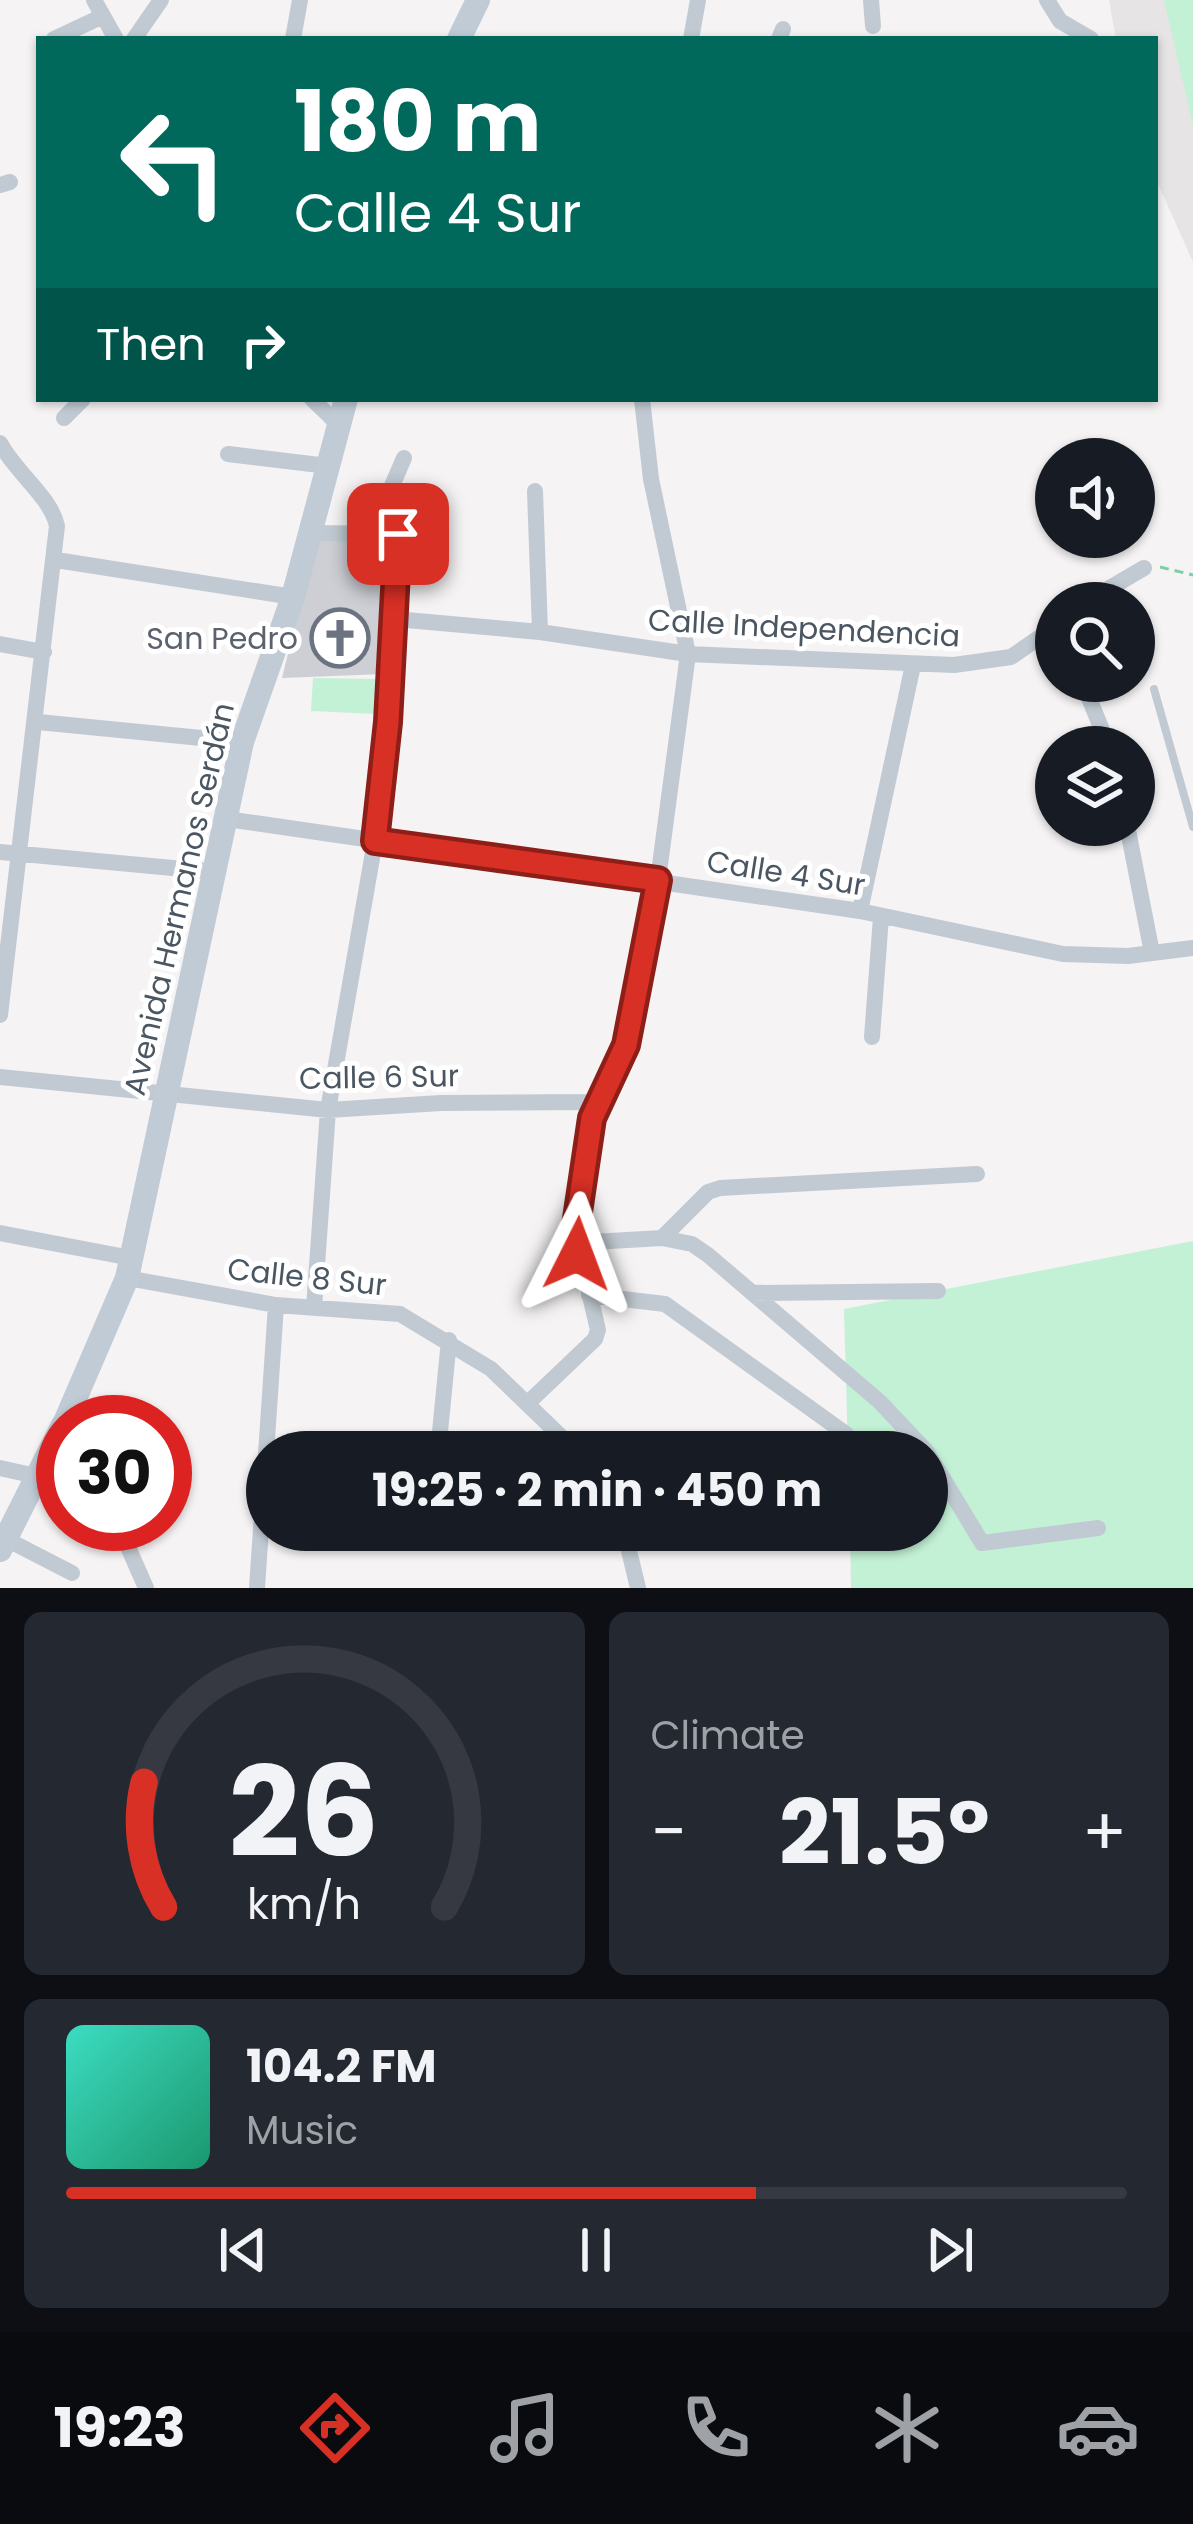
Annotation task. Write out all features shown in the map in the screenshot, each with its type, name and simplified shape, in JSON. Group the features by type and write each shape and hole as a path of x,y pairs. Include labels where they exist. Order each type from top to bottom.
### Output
{"street":[{"path":"136,36 161,0"},
{"path":"294,36 300,0"},
{"path":"460,36 478,0"},
{"path":"692,36 698,0"},
{"path":"871,0 873,26"},
{"path":"1047,0 1060,21 1085,36"},
{"path":"57,36 99,8 114,36"},
{"path":"64,418 80,402"},
{"path":"315,402 338,424"},
{"name":"Avenida Hermanos Serdán","path":"78,1395 129,1268 242,742 293,597 345,402"},
{"path":"530,1402 595,1340 598,1324 575,1243 596,1102 623,1058 658,880 688,654 651,479 642,402"},
{"path":"0,443 19,474 54,512 56,560 0,1015"},
{"path":"227,454 328,466"},
{"path":"372,532 404,458"},
{"path":"535,491 540,632"},
{"path":"310,533 398,534 375,841 328,1110 314,1309"},
{"path":"56,560 293,597"},
{"path":"1120,582 1144,568"},
{"name":"Calle Independencia","path":"395,620 540,632 688,654 913,664 994,662 1035,639"},
{"path":"0,644 44,652"},
{"path":"860,911 913,664"},
{"path":"38,722 242,742"},
{"name":"Calle 4 Sur","path":"227,820 860,911 1063,954 1193,948"},
{"path":"1131,846 1152,953"},
{"path":"0,852 216,872"},
{"path":"872,1037 881,916"},
{"name":"Calle 6 Sur","path":"0,1077 328,1110 441,1102 596,1102"},
{"path":"662,1238 708,1192 719,1188 977,1174"},
{"name":"Calle 8 Sur","path":"0,1234 276,1305 400,1314 449,1340 530,1402 557,1431"},
{"path":"575,1243 662,1238 692,1244 880,1402 907,1431"},
{"path":"751,1293 938,1291"},
{"path":"590,1294 665,1304 841,1431"},
{"path":"257,1588 276,1305"},
{"path":"440,1431 449,1340"},
{"path":"0,1468 36,1476"},
{"name":"Avenida Hermanos Serdán","path":"3,1544 36,1476"},
{"path":"948,1487 982,1543 1098,1528"},
{"path":"3,1544 72,1573"},
{"path":"130,1551 146,1588"},
{"path":"629,1551 638,1588"}],"lane":[{"path":"1155,693 1193,827"}],"path":[{"path":"1144,568 1155,565 1193,575"}],"shaded area":[{"path":"1109,0 1193,0 1193,262 1158,184 1158,36 1115,36"}],"green space":[{"path":"1164,0 1193,0 1193,126"},
{"path":"313,678 379,679 377,714 311,711"},
{"path":"1193,1241 1193,1588 851,1588 850,1551 948,1551 948,1431 847,1431 844,1309"}],"building":[{"name":"San Pedro","path":"316,540 382,542 390,549 384,674 282,678"}],"place":[{"name":"San Pedro","path":"340,638"}],"route":[{"path":"398,534 388,722 375,841 658,880 623,1058 596,1102 592,1118 575,1232 577,1254"}]}
